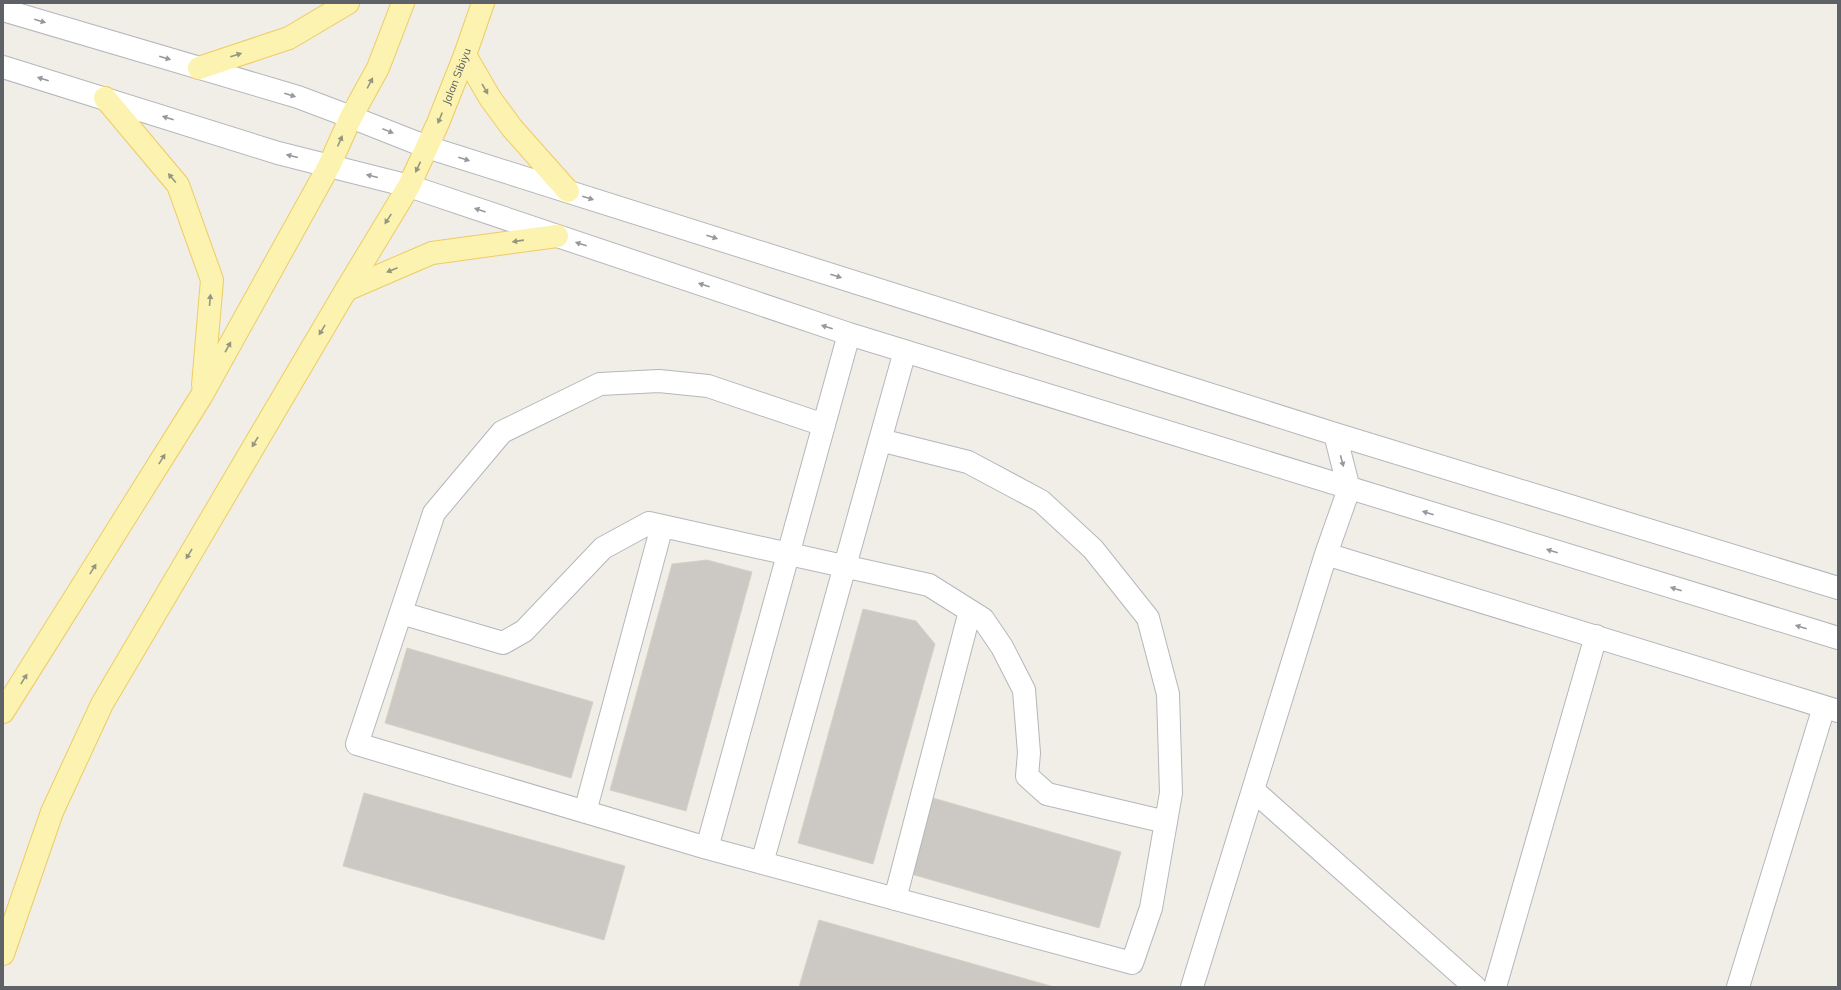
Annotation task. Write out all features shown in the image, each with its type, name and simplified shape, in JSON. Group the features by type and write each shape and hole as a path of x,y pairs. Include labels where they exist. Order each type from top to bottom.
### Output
{"main road":[{"path":"199,68 289,38 348,3"},
{"path":"3,712 202,395 330,166 352,117 378,68 403,3"},
{"name":"Jalan Sibiyu","path":"3,954 52,812 102,704 409,186 427,148 465,55 483,3"},
{"path":"465,55 490,98 512,128 568,191"},
{"path":"105,98 178,185 212,280 202,395"},
{"path":"346,290 432,253 557,236"}],"street":[{"path":"3,10 298,97 352,117 427,148 568,191 1335,434 1838,588"},
{"path":"3,67 278,153 409,186 849,334 1349,489 1838,638"},
{"path":"707,848 849,334"},
{"path":"762,863 905,351"},
{"path":"824,425 708,386 659,381 600,384 502,432 434,513 357,744 707,848 1132,963 1151,908 1171,793 1168,694 1148,618 1093,549 1041,501 968,462 880,440"},
{"path":"1192,987 1326,554 1349,489 1335,434"},
{"path":"401,613 503,643 524,631 603,548 649,523 845,565 929,585 983,619 1002,647 1024,690 1029,753 1027,776 1047,794 1166,822"},
{"path":"585,812 662,526"},
{"path":"1326,554 1831,709 1738,987"},
{"path":"895,899 970,611"},
{"path":"1495,987 1596,636"},
{"path":"1253,790 1475,987"}],"building":[{"path":"707,560 752,572 686,811 610,790 672,564"},
{"path":"863,609 916,621 935,644 873,864 798,843"},
{"path":"407,648 593,702 571,778 385,723"},
{"path":"364,793 625,866 604,940 343,866"},
{"path":"933,798 1121,852 1099,928 911,874"},
{"path":"819,920 1054,987 799,987"}]}
